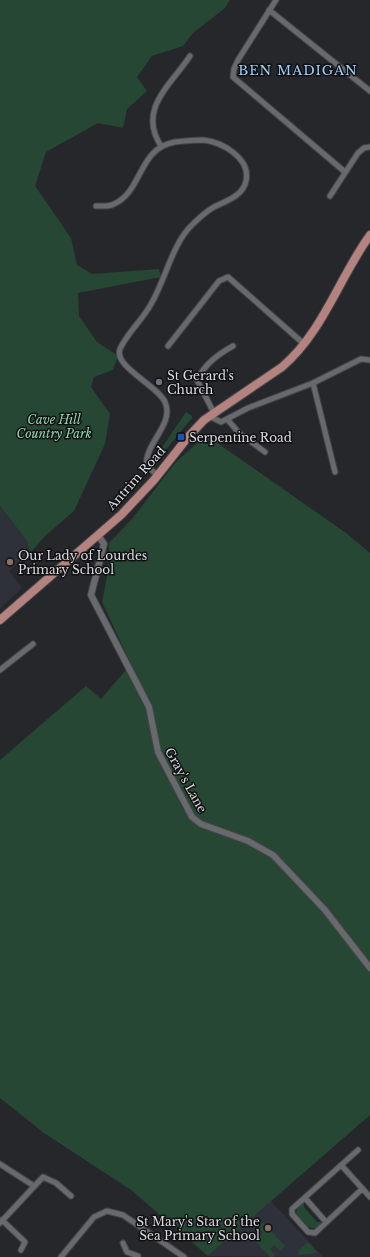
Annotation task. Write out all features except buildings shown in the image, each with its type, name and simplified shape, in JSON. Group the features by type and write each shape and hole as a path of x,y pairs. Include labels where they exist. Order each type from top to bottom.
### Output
{"main road":[{"name":"Antrim Road","path":"0,620 98,535 129,506 158,475 188,437 211,415 282,367 304,344 317,327 351,264 370,235"}],"street":[{"path":"276,0 238,60 234,69 233,77 345,172"},
{"path":"269,10 370,91"},
{"path":"161,146 155,138 152,127 153,109 159,98 190,56"},
{"path":"96,206 113,205 124,198 149,157 161,146 175,142 202,140 217,143 232,152 242,163 246,171 246,182 240,192 231,200 214,207 192,224 182,236 150,307 120,350 120,358 125,365 161,396 165,402 167,410 164,423 146,458 148,467 158,475"},
{"path":"330,196 358,153 364,148 370,147"},
{"path":"168,346 219,282 228,277 304,344"},
{"path":"233,346 219,354 207,364 197,380 211,415 221,422 262,403 313,383 361,359 370,360"},
{"path":"313,383 335,472"},
{"path":"227,418 239,433 265,452"},
{"name":"Gray's Lane","path":"98,535 104,544 91,595 142,692 151,715 156,748 192,817 201,824 248,841 273,855 325,910 370,968"},
{"path":"0,670 33,644"},
{"path":"358,1150 291,1212 308,1232 315,1232 362,1189"},
{"path":"0,1164 34,1186"},
{"path":"342,1166 370,1197"},
{"path":"21,1250 25,1242 1,1221 44,1177 56,1183 71,1196"},
{"path":"305,1198 326,1222"},
{"path":"61,1257 94,1217 107,1211 123,1215 184,1257"},
{"path":"123,1244 125,1255 138,1256"}],"shaded area":[{"name":"Our Lady of Lourdes Primary School","path":"0,506 27,541 30,553 9,571 22,588 0,609"},
{"name":"St Mary's Star of the Sea Primary School","path":"271,1201 323,1257 208,1256"}],"green space":[{"name":"Cave Hill Country Park","path":"0,0 230,0 225,8 193,33 183,46 152,56 137,77 147,91 127,109 123,128 98,123 46,152 35,186 71,238 77,265 92,274 159,269 161,277 78,293 79,316 97,342 118,356 113,370 94,377 91,387 110,414 105,444 74,511 45,536 30,553 27,541 0,506"},
{"path":"186,412 192,416 192,418 153,465 152,462"},
{"path":"206,435 346,533 370,553 370,1115 208,1256 131,1190 44,1133 0,1098 0,760 86,686 101,699 131,664 102,602 108,572 109,543 132,519 175,463"},
{"path":"304,1202 304,1207 317,1222 322,1222 315,1229 306,1226 306,1224 296,1215 297,1209"},
{"path":"263,1222 285,1246 280,1251 274,1245 270,1249 275,1255 273,1257 270,1257 250,1236 254,1231 259,1237 263,1233 258,1227"},
{"path":"308,1242 318,1253 299,1255 298,1251"}],"place":[{"name":"St Gerard's Church","path":"159,382"},
{"name":"Serpentine Road","path":"181,437"},
{"name":"Our Lady of Lourdes Primary School","path":"10,562"},
{"name":"St Mary's Star of the Sea Primary School","path":"268,1228"}],"district":[{"name":"BEN MADIGAN","path":"298,70"}]}
